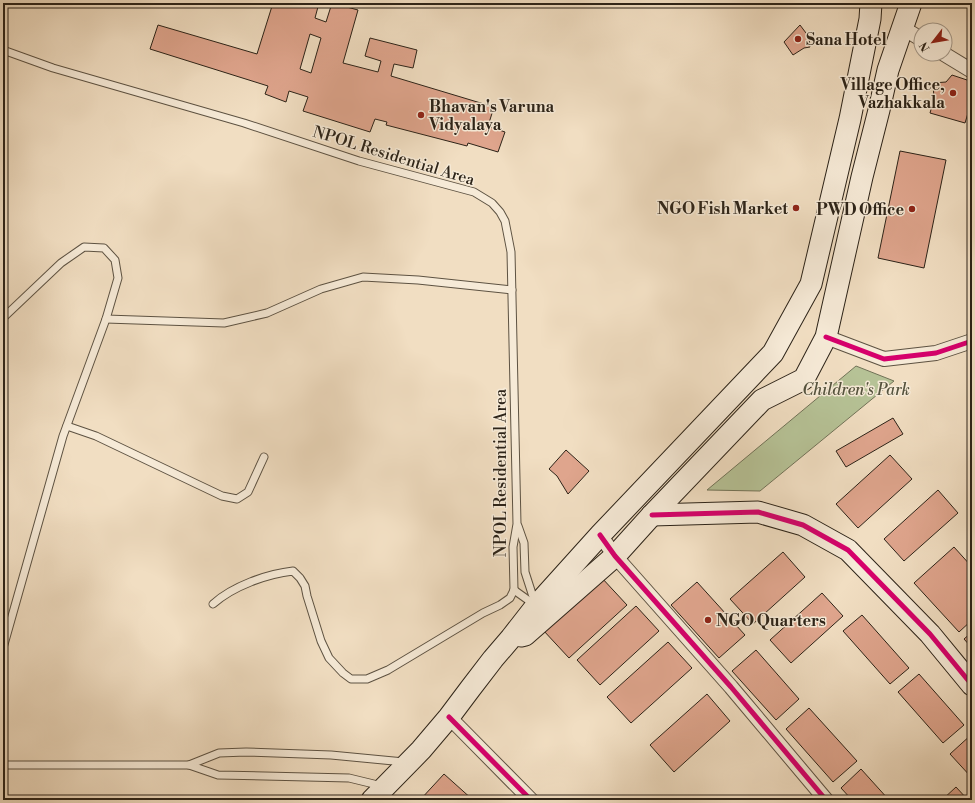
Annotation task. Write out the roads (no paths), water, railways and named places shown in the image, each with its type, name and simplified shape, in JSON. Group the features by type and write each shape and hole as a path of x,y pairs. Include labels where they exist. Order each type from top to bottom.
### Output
{"main road":[{"path":"379,793 409,763 449,717 511,638 525,635 600,535 773,354 811,284 850,119 870,19 871,3"},
{"path":"541,612 615,556 762,400 804,379 826,337 862,177 880,110 888,70 911,3"},
{"path":"652,515 758,512 803,525 848,550 930,634 972,685"}],"street":[{"path":"903,28 913,34"},
{"path":"953,59 972,71"},
{"path":"826,337 884,359 936,353 972,341"},
{"path":"600,535 615,556 731,687 826,800"},
{"path":"449,717 530,800"}],"lane":[{"name":"NPOL Residential Area","path":"3,50 53,68 244,123 359,161 474,192 492,203 506,221 511,252 517,524 513,547 514,590"},
{"path":"3,318 61,264 84,247 104,248 115,260 118,278 106,319 67,426 3,648"},
{"path":"106,319 224,323 267,313 321,289 363,277 418,280 512,290"},
{"path":"67,426 96,436 222,496 237,499 248,492 264,457"},
{"path":"517,524 524,543 525,572 541,612"},
{"path":"213,604 219,598 236,588 268,576 283,572 293,572 300,578 305,586 306,596 321,641 329,658 343,674 351,679 367,679 388,670 483,613 500,605 510,598 514,590 541,612"},
{"path":"189,765 219,753 246,752 331,755 409,763"},
{"path":"3,765 189,765 218,775 349,778 379,793"}],"place":[{"name":"Sana Hotel","path":"798,39"},
{"name":"Village Office, Vazhakkala","path":"953,93"},
{"name":"Bhavan's Varuna Vidyalaya","path":"421,115"},
{"name":"NGO Fish Market","path":"796,208"},
{"name":"PWD Office","path":"912,209"},
{"name":"NGO Quarters","path":"708,620"}],"park label":[{"name":"Children's Park","path":"856,389"}]}
